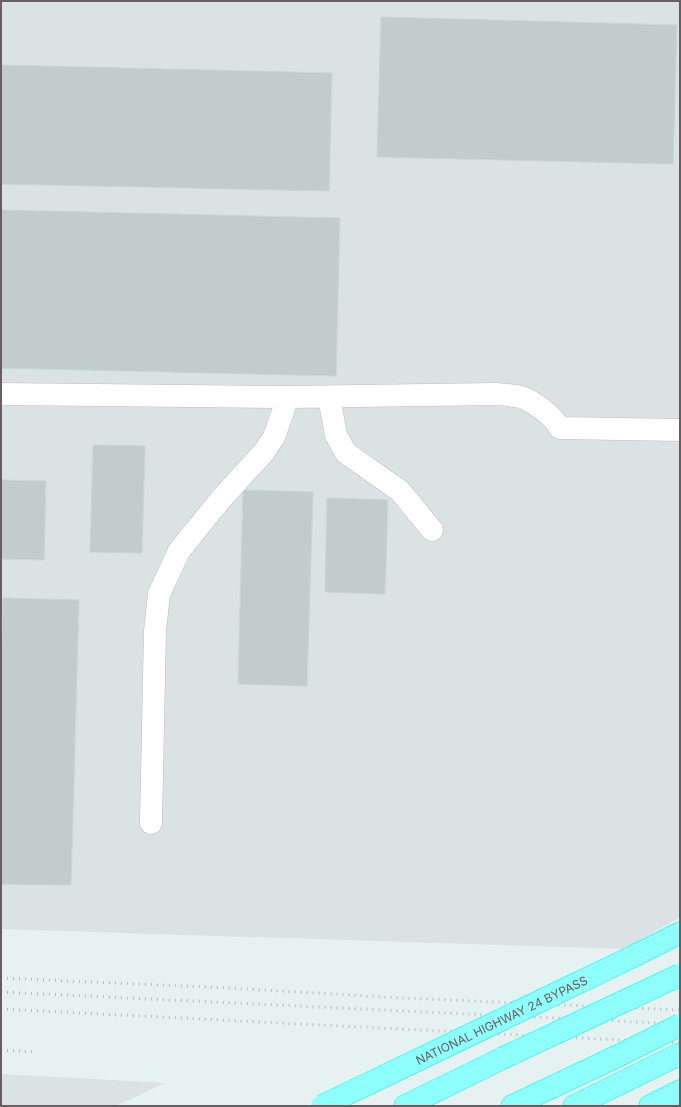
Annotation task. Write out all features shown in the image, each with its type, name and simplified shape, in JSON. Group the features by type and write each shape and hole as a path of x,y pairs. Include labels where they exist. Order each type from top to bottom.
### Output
{"highway":[{"name":"NATIONAL HIGHWAY 24 BYPASS","path":"322,1106 680,933"},
{"path":"405,1106 502,1058 680,975"},
{"path":"512,1106 680,1025"},
{"path":"574,1106 680,1054"}],"street":[{"path":"1,394 288,398 512,395 524,398 534,404 552,418 560,428 680,430"},
{"path":"329,397 336,435 346,453 400,491 432,530"},
{"path":"151,823 155,631 159,594 179,551 221,499 264,452 274,437 288,398"}],"shaded area":[{"path":"1,1 680,1 680,917 624,949 1,929"},
{"path":"1,1074 165,1083 115,1106 1,1106"}],"building":[{"path":"381,17 677,25 673,164 377,157"},
{"path":"1,65 332,73 329,191 1,184"},
{"path":"1,210 340,218 336,376 1,368"},
{"path":"93,445 145,446 142,553 90,552"},
{"path":"1,480 46,481 44,560 1,559"},
{"path":"243,490 313,492 307,686 238,684"},
{"path":"327,498 388,500 385,594 325,592"},
{"path":"3,598 79,600 71,885 1,884 1,673"}],"railway":[{"path":"1,978 680,1010"},
{"path":"1,992 680,1024"},
{"path":"1,1009 680,1043"},
{"path":"1,1050 35,1052"}]}
